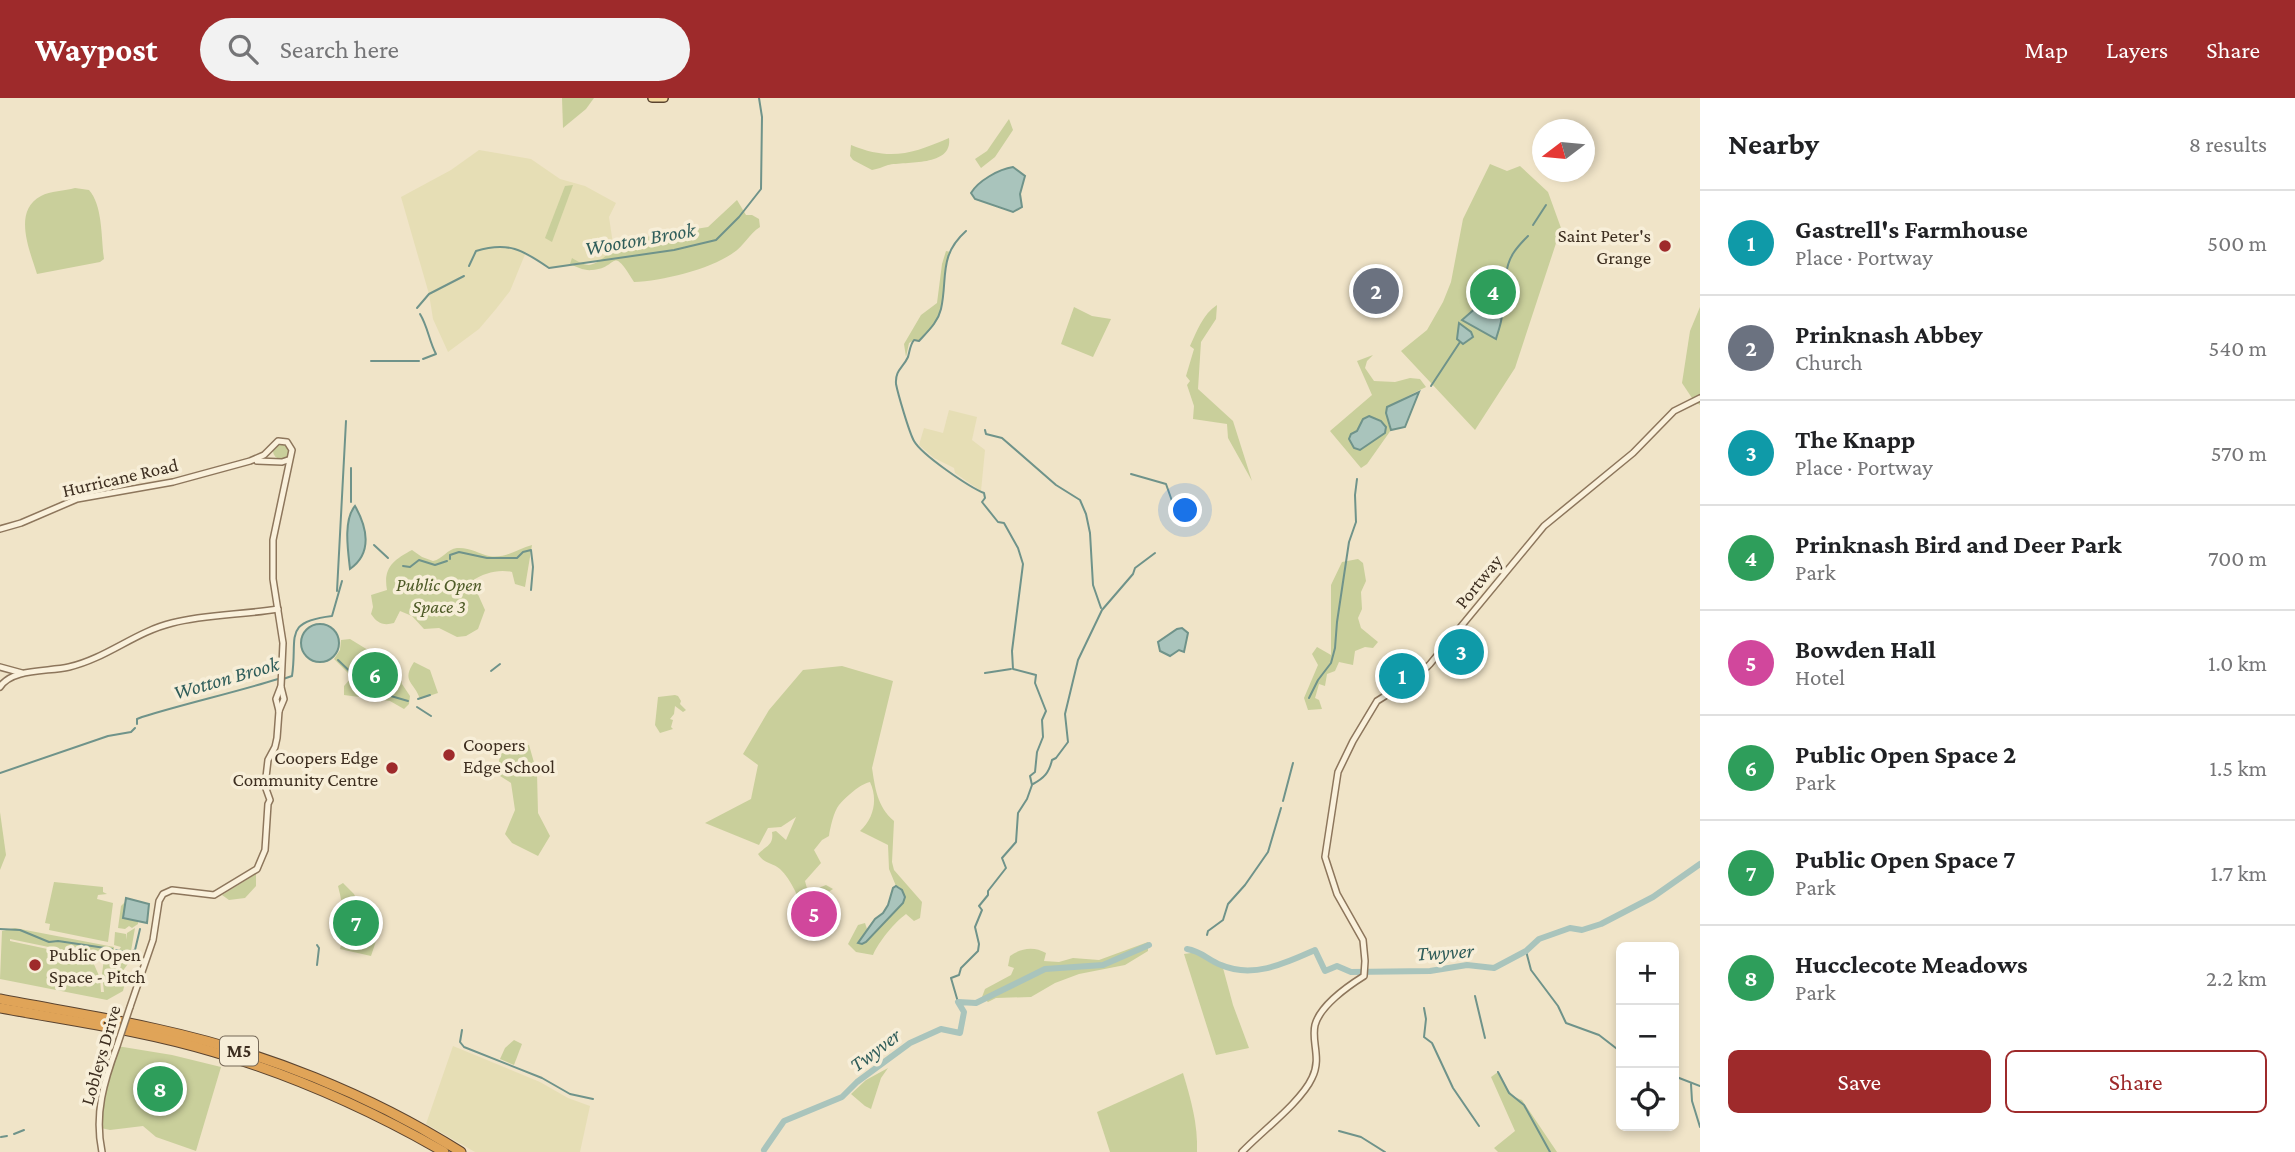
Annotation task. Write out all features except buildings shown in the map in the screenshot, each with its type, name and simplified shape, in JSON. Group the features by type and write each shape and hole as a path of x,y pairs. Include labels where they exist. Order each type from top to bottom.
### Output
{"highway":[{"name":"M5","path":"0,999 156,1028 296,1070 351,1093 461,1152"},
{"name":"M5","path":"0,1008 157,1038 258,1065 347,1102 444,1152"}],"main road":[{"path":"652,98 664,98"}],"street":[{"name":"Portway","path":"1242,1152 1286,1110 1311,1081 1317,1054 1315,1024 1335,995 1364,973 1363,940 1337,894 1325,857 1338,772 1377,701 1420,674 1430,664 1544,526 1633,453 1674,411 1700,398"},
{"path":"0,668 22,673 49,672 93,660 142,634 170,623 278,609 272,561 273,540 292,450 287,442 278,441 270,449 271,456 285,475"},
{"name":"Hurricane Road","path":"0,529 22,523 77,499 173,482 250,461 261,457 270,449"},
{"name":"Hurricane Road","path":"250,461 277,462 289,459"},
{"name":"Lobleys Drive","path":"102,1152 98,1130 99,1107 106,1078 150,951 159,901 163,894 176,890 214,895 257,869 265,850 270,800 265,791 268,760 275,747 279,710 284,699 281,685 283,643 278,609"},
{"path":"0,668 4,674 2,685"},
{"path":"2,685 22,673"}],"shaded area":[{"path":"479,150 531,159 560,179 585,186 616,203 609,217 615,258 549,268 526,252 510,291 496,309 479,329 448,352 433,319 429,294 401,197 451,170"},
{"path":"949,410 977,417 972,440 985,450 981,491 955,473 954,468 934,458 919,445 924,428 943,433"},
{"path":"453,1046 590,1106 580,1152 475,1152 426,1124"}],"green space":[{"path":"562,98 594,98 586,109 563,128"},
{"path":"1009,119 1013,130 995,157 981,168 975,159 987,151"},
{"path":"949,138 944,154 927,161 888,165 872,170 850,156 851,145 878,153 901,154"},
{"path":"1490,164 1507,171 1520,166 1532,177 1532,182 1537,182 1548,192 1561,228 1515,368 1475,430 1401,351 1427,330 1443,302 1451,282 1463,219"},
{"path":"573,185 552,242 545,238 565,186"},
{"path":"75,188 89,190 94,197 101,223 104,259 37,274 26,232 27,211 41,196"},
{"path":"737,200 746,215 759,219 760,227 724,259 699,269 672,277 634,282 617,261 601,269 592,270 570,264 572,258 587,265 593,264 609,253 615,242 708,227"},
{"path":"946,251 951,252 945,270 939,316 919,341 909,343 906,357 904,344 921,315 937,303"},
{"path":"1217,305 1216,319 1201,342 1198,389 1233,421 1252,481 1228,438 1227,424 1193,419 1194,406 1187,385 1190,381 1186,376 1194,349 1190,346 1204,318"},
{"path":"1074,307 1092,316 1111,319 1093,357 1061,344"},
{"path":"1700,307 1700,405 1694,401 1682,383 1690,331"},
{"path":"1373,355 1365,368 1374,381 1420,379 1426,387 1400,400 1388,423 1391,430 1367,464 1361,468 1330,431 1372,395 1357,361"},
{"path":"281,443 287,445 287,457 281,459 275,457 273,451 275,445"},
{"name":"Public Open Space 3","path":"532,545 525,587 515,584 512,572 507,571 491,572 472,581 485,610 478,629 466,636 457,637 439,628 424,629 412,616 400,611 394,623 390,624 381,623 371,614 371,595 387,590 388,570 400,557 412,550 433,561 457,548 495,557"},
{"path":"1358,559 1363,563 1366,581 1361,592 1362,609 1358,618 1361,628 1378,642 1373,648 1365,647 1355,651 1353,665 1339,662 1335,671 1327,674 1325,686 1319,684 1315,698 1319,700 1322,709 1308,710 1304,698 1318,665 1312,654 1317,647 1331,655 1331,585 1342,562"},
{"path":"350,639 368,650 365,657 399,672 402,684 410,696 409,704 404,709 390,701 344,695 344,686 352,677 334,659 340,650 341,640"},
{"path":"414,662 430,670 438,693 420,699 409,678"},
{"path":"842,666 893,681 872,768 880,803 894,821 894,870 922,902 920,918 914,921 906,914 888,932 873,955 856,952 848,944 858,925 865,923 867,929 861,939 866,942 903,903 900,887 896,886 889,869 888,845 860,831 869,820 873,808 874,795 870,782 858,788 839,805 829,836 814,850 821,863 805,881 808,892 826,885 833,889 827,893 829,896 812,906 809,904 810,929 805,930 802,908 788,878 758,854 771,843 772,832 776,831 786,840 796,817 781,827 768,828 759,845 705,823 751,799 758,765 743,754 769,710 803,670"},
{"path":"675,695 686,710 683,712 675,706 670,719 673,720 673,729 660,733 655,725 658,697"},
{"path":"502,741 529,745 537,773 538,813 550,836 538,856 512,843 505,834 515,810 511,783 500,776 498,768"},
{"path":"0,812 6,855 0,870"},
{"path":"256,874 256,886 245,898 229,900 222,895"},
{"path":"54,882 103,887 103,892 107,894 98,895 97,899 113,903 108,942 49,930 50,924 45,923"},
{"path":"343,883 354,894 376,941 371,956 340,949 344,918 338,886"},
{"path":"125,902 123,918 138,921 138,924 125,929 118,928 121,906"},
{"path":"15,928 114,947 114,951 128,953 135,950 136,958 130,961 122,972 125,983 123,991 107,1000 0,979 2,931","holes":["10,939 68,951 89,951 94,957 104,959 104,992 101,992 100,978 89,953 66,953"]},
{"path":"135,928 131,951 119,950 121,947 114,945 115,932 126,934 126,940 127,933"},
{"path":"1148,942 1148,951 1125,965 1079,974 1055,983 1031,997 996,998 988,1002 982,997 985,989 1011,975 1014,968 1008,966 1010,956 1019,951 1032,949 1046,953 1044,961 1059,962 1073,958 1099,960"},
{"path":"1198,952 1223,968 1249,1048 1216,1055 1184,954"},
{"path":"514,1040 522,1044 514,1065 500,1059 505,1048"},
{"path":"117,1046 221,1067 196,1151 156,1137 143,1126 110,1130 101,1128 106,1078"},
{"path":"888,1068 881,1078 871,1109 851,1094 866,1080"},
{"path":"1498,1072 1510,1092 1522,1100 1557,1152 1498,1152 1494,1148 1515,1131 1491,1077"},
{"path":"1183,1073 1195,1122 1197,1152 1110,1152 1097,1112"}],"water":[{"path":"1013,167 1025,176 1020,194 1022,207 1013,212 975,199 971,193 979,184 995,173"},
{"path":"1486,299 1496,299 1501,308 1502,318 1496,339 1462,320"},
{"path":"1459,323 1471,332 1473,337 1463,344 1457,339"},
{"path":"1419,392 1405,427 1391,430 1387,407"},
{"path":"1369,416 1381,421 1386,427 1385,433 1360,450 1354,448 1349,439 1351,434 1357,431 1363,419"},
{"path":"355,506 363,522 366,539 362,555 350,569 348,527"},
{"path":"320,624 334,629 339,643 334,657 320,662 306,657 301,643 306,629"},
{"path":"1182,628 1188,633 1184,652 1179,650 1170,656 1160,651 1158,642"},
{"path":"896,886 902,890 905,897 903,903 866,942 858,943 875,919 883,913"},
{"path":"126,898 149,904 147,923 123,918"}],"waterway":[{"name":"Wooton Brook","path":"469,266 476,251 487,248 515,249 549,268 674,250 716,240 761,189 762,117 759,98"},
{"path":"1533,225 1546,205"},
{"path":"958,1002 951,978 959,975 961,968 978,951 975,927 982,910 979,906 1006,868 1002,858 1016,842 1018,813 1032,785 1030,776 1035,772 1037,752 1043,737 1042,720 1046,711 1035,683 1036,675 1013,669 1012,651 1023,564 1018,548 1004,523 998,522 982,502 984,493 946,470 914,441 896,384 897,375 914,340 919,341 938,318 948,258 951,249 966,231"},
{"path":"1506,275 1513,253 1528,236"},
{"name":"Wooton Brook","path":"417,308 429,294 464,276"},
{"name":"Wooton Brook","path":"420,314 436,354 423,359"},
{"path":"1431,386 1460,342"},
{"name":"Wooton Brook","path":"371,361 419,361"},
{"path":"337,591 346,421"},
{"path":"985,430 986,434 1002,438 1056,485 1080,500 1090,533 1093,585 1101,608"},
{"name":"Wotton Brook","path":"351,468 351,502"},
{"path":"1131,474 1166,484 1172,501 1180,500"},
{"path":"1309,698 1331,663 1335,648 1349,542 1356,522 1357,479"},
{"path":"374,545 388,558"},
{"path":"450,559 450,555 459,552 487,558 517,558 523,552 531,550 531,590"},
{"path":"1033,784 1045,775 1052,760 1068,742 1065,714 1078,660 1102,610 1133,574 1135,568 1155,553"},
{"path":"403,566 410,567 419,560 435,565 447,561"},
{"name":"Wotton Brook","path":"283,679 292,676 294,641 299,627 306,622 332,616 342,581"},
{"path":"338,660 360,681 376,684 384,694 408,701"},
{"path":"491,671 500,664"},
{"path":"985,673 1011,669"},
{"name":"Wotton Brook","path":"137,724 137,719 142,717 278,679"},
{"path":"418,699 430,695"},
{"path":"417,707 431,716"},
{"name":"Wotton Brook","path":"0,773 108,736 131,732 135,728"},
{"path":"1283,801 1293,763"},
{"path":"1207,935 1208,931 1223,920 1228,904 1268,852 1281,808"},
{"name":"Twyver","path":"1187,949 1221,965 1245,970 1269,968 1315,950 1325,971 1337,966 1351,972 1430,971 1467,965 1494,968 1526,951 1539,939 1570,928 1582,930 1601,924 1653,897 1700,864"},
{"path":"0,929 20,930 49,942 112,949"},
{"path":"116,950 128,953 135,950 140,929"},
{"path":"317,945 317,965"},
{"name":"Twyver","path":"764,1150 784,1121 842,1097 857,1082 910,1043 941,1029 960,1033 964,1012 958,1002 976,1003 1045,969 1103,965 1149,945"},
{"path":"1526,951 1531,970 1558,1006 1566,1023 1599,1035 1616,1048"},
{"path":"1475,996 1485,1038"},
{"path":"1424,1008 1424,1037 1432,1043 1453,1088 1479,1126"},
{"path":"462,1030 460,1042 464,1047 542,1078 570,1094 593,1099"},
{"path":"1498,1072 1509,1093 1524,1105 1550,1152"},
{"path":"1679,1078 1700,1086"},
{"path":"1691,1084 1692,1101 1700,1127"},
{"path":"14,1134 24,1130"},
{"path":"1339,1131 1361,1137 1385,1152"},
{"path":"1,1137 7,1136"}],"place":[{"name":"Saint Peter's Grange","path":"1665,246"},
{"name":"Prinknash Abbey","path":"1376,291"},
{"name":"Prinknash Bird and Deer Park","path":"1493,292"},
{"name":"The Knapp","path":"1461,652"},
{"name":"Public Open Space 2","path":"375,675"},
{"name":"Gastrell's Farmhouse","path":"1402,676"},
{"name":"Coopers Edge School","path":"449,755"},
{"name":"Coopers Edge Community Centre","path":"392,768"},
{"name":"Bowden Hall","path":"814,914"},
{"name":"Public Open Space 7","path":"356,923"},
{"name":"Public Open Space - Pitch","path":"35,965"},
{"name":"Hucclecote Meadows","path":"160,1089"}]}
